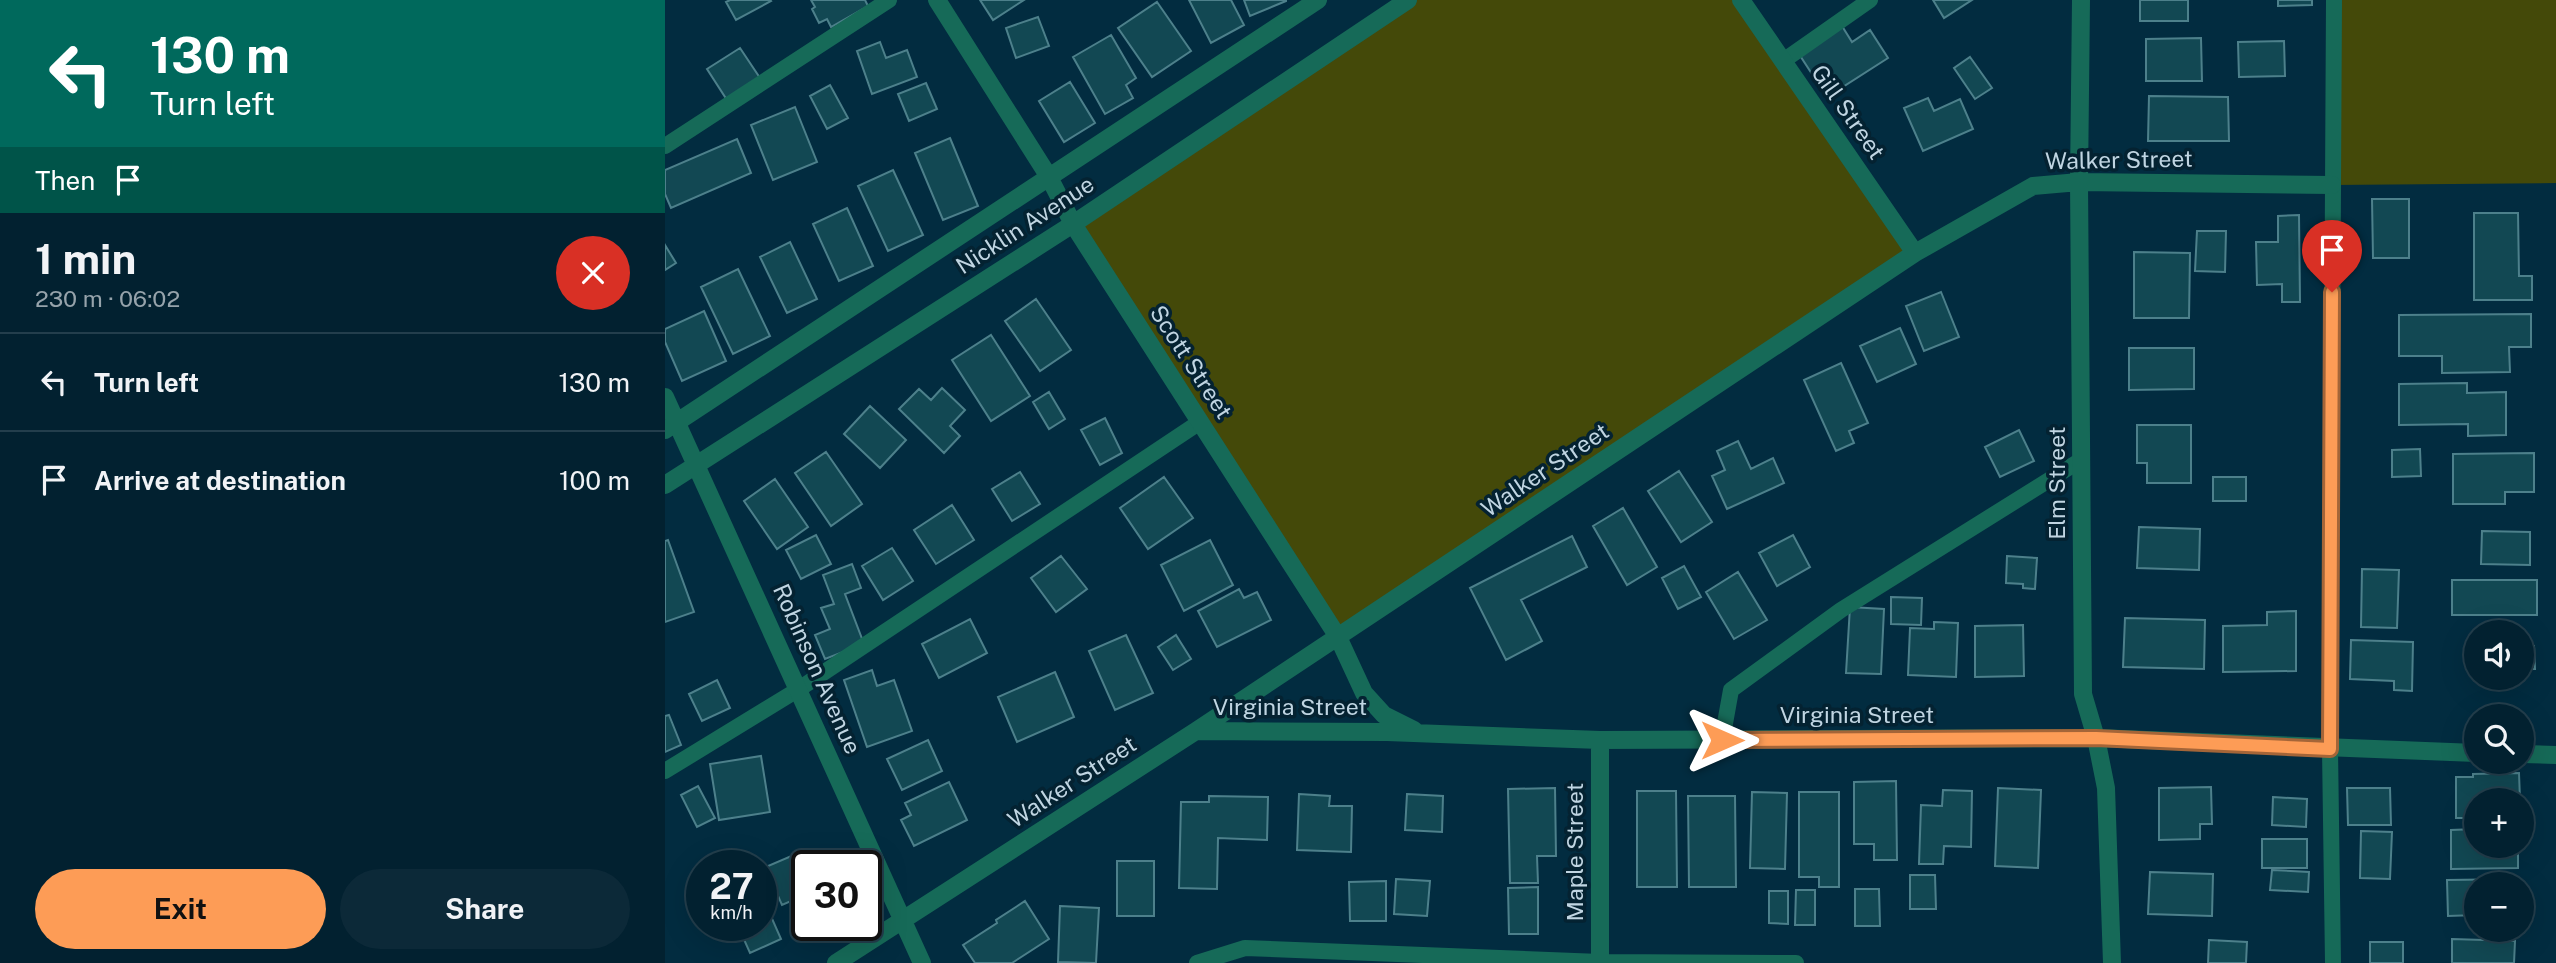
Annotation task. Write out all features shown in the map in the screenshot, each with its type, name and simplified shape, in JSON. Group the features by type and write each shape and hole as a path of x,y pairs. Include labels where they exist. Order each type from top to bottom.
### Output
{"street":[{"name":"Scott Street","path":"937,0 1049,177 1073,224 1338,637 1364,692 1384,715 1420,733"},
{"name":"Nicklin Avenue","path":"671,426 1318,0"},
{"name":"Nicklin Avenue","path":"665,485 1073,224 1408,0"},
{"name":"Gill Street","path":"1741,0 1915,253"},
{"name":"Elm Street","path":"2081,0 2078,182 2083,694 2096,738 2106,789 2112,963"},
{"name":"Walker Street","path":"836,963 1196,731 1915,253 2033,186 2078,182 2332,185"},
{"name":"Robinson Avenue","path":"665,397 671,426 697,463 922,963"},
{"name":"Virginia Street","path":"1196,731 1420,733 1600,740 2096,738 2464,753"},
{"name":"Maple Street","path":"1600,740 1600,962"},
{"path":"2534,754 2556,755"}],"lane":[{"path":"665,146 890,0"},
{"path":"1783,61 1870,0"},
{"path":"2333,963 2330,749 2334,0"},
{"path":"665,771 799,689 1201,422"},
{"path":"1722,740 1731,690 1841,610 2081,460"},
{"path":"1197,963 1245,948 1360,958 1796,963"}],"green space":[{"path":"1408,0 1741,0 1915,253 1338,637 1073,224"},
{"path":"2334,0 2556,0 2556,183 2332,185"}],"building":[{"path":"811,0 865,0 868,6 831,27 827,19 819,23"},
{"path":"980,0 1024,0 993,20"},
{"path":"1189,0 1231,0 1244,25 1211,43"},
{"path":"1244,0 1286,0 1286,1 1250,16"},
{"path":"1933,0 1972,0 1944,18"},
{"path":"2140,0 2188,0 2188,21 2140,21"},
{"path":"2278,0 2312,0 2312,5 2278,6"},
{"path":"771,1 736,20 726,2"},
{"path":"1157,2 1191,51 1152,77 1118,28"},
{"path":"1038,17 1049,46 1016,58 1006,28"},
{"path":"1842,26 1852,42 1870,30 1888,58 1827,97 1799,54"},
{"path":"1111,35 1136,78 1126,85 1133,98 1105,114 1073,57"},
{"path":"2201,38 2202,81 2146,81 2146,39"},
{"path":"2284,41 2285,76 2239,77 2238,42"},
{"path":"880,42 886,58 907,50 917,77 872,94 857,51"},
{"path":"740,48 760,78 727,100 707,69"},
{"path":"1970,57 1992,88 1975,99 1954,68"},
{"path":"1070,82 1095,123 1064,142 1039,101"},
{"path":"926,83 937,109 909,121 898,94"},
{"path":"830,85 848,118 827,129 810,96"},
{"path":"2149,96 2228,97 2229,141 2148,141"},
{"path":"1928,98 1934,111 1960,99 1973,129 1923,151 1904,108"},
{"path":"795,107 817,162 773,180 751,125"},
{"path":"950,138 978,206 943,220 915,153"},
{"path":"737,139 751,173 671,208 665,194 665,170"},
{"path":"893,170 923,235 888,251 858,186"},
{"path":"2372,199 2409,199 2409,258 2373,258"},
{"path":"847,208 873,266 839,281 813,224"},
{"path":"2474,213 2518,213 2519,276 2532,276 2532,300 2474,300"},
{"path":"2299,215 2300,302 2282,302 2282,284 2257,285 2256,242 2278,242 2278,216"},
{"path":"2197,231 2226,231 2225,272 2195,271"},
{"path":"790,242 817,299 787,313 760,257"},
{"path":"665,245 676,263 665,270"},
{"path":"2134,252 2190,253 2189,318 2134,318"},
{"path":"738,269 770,336 733,354 701,287"},
{"path":"1941,292 1959,337 1924,351 1906,306"},
{"path":"1036,299 1071,350 1040,371 1005,321"},
{"path":"704,311 726,361 682,381 665,342 665,329"},
{"path":"2531,314 2531,347 2509,347 2510,372 2442,373 2442,356 2399,356 2399,315"},
{"path":"1900,328 1916,364 1877,382 1860,346"},
{"path":"991,335 1030,396 991,421 952,360"},
{"path":"2129,348 2194,348 2194,389 2129,390"},
{"path":"1841,363 1868,423 1849,431 1854,443 1836,451 1804,380"},
{"path":"2467,383 2467,393 2506,392 2506,435 2468,436 2468,424 2399,425 2399,384"},
{"path":"942,388 965,410 950,426 960,436 944,453 899,409 919,389 931,400"},
{"path":"1049,392 1065,419 1049,429 1033,402"},
{"path":"870,406 906,440 880,468 844,434"},
{"path":"1105,418 1122,453 1100,465 1081,430"},
{"path":"2137,425 2191,425 2191,483 2147,483 2147,463 2137,463"},
{"path":"2019,430 2034,461 2000,477 1985,447"},
{"path":"1738,441 1751,469 1773,458 1784,483 1727,509 1712,476 1725,470 1717,451"},
{"path":"2420,449 2421,476 2392,477 2392,450"},
{"path":"826,452 862,504 831,526 795,473"},
{"path":"2534,453 2534,492 2505,492 2505,504 2453,504 2453,454"},
{"path":"1679,471 1712,522 1681,542 1648,491"},
{"path":"1020,472 1040,504 1012,521 992,489"},
{"path":"1164,477 1193,518 1148,549 1120,508"},
{"path":"2213,477 2246,477 2246,501 2213,501"},
{"path":"775,479 808,527 777,549 744,501"},
{"path":"952,505 974,540 936,564 914,530"},
{"path":"1623,508 1657,567 1627,585 1593,526"},
{"path":"2139,527 2200,529 2199,570 2137,568"},
{"path":"2482,531 2530,532 2530,565 2481,564"},
{"path":"816,535 831,564 801,579 786,550"},
{"path":"1793,535 1810,567 1777,586 1759,553"},
{"path":"1572,536 1587,567 1521,600 1542,641 1506,660 1470,588"},
{"path":"668,540 694,612 665,622 665,541"},
{"path":"1210,540 1233,585 1184,611 1161,565"},
{"path":"892,548 913,581 883,600 862,566"},
{"path":"1061,556 1087,589 1056,612 1031,578"},
{"path":"2007,556 2037,558 2035,589 2023,588 2023,584 2006,583"},
{"path":"852,564 861,588 845,594 864,644 825,659 815,635 830,629 821,608 834,604 823,575"},
{"path":"1684,566 1701,597 1678,609 1662,578"},
{"path":"2362,569 2399,570 2397,628 2361,627"},
{"path":"1738,572 1767,620 1734,639 1706,592"},
{"path":"2452,580 2537,580 2537,615 2452,615"},
{"path":"1239,589 1244,598 1257,592 1271,620 1217,647 1198,611"},
{"path":"1891,597 1922,598 1921,625 1891,624"},
{"path":"1850,607 1884,609 1881,674 1846,673"},
{"path":"2296,611 2296,671 2223,672 2223,626 2267,625 2267,612"},
{"path":"2125,618 2205,620 2204,669 2123,667"},
{"path":"970,619 987,653 939,678 922,644"},
{"path":"1934,622 1958,623 1956,677 1908,675 1910,628 1934,629"},
{"path":"2023,625 2024,676 1975,677 1975,626"},
{"path":"1126,635 1153,693 1115,710 1089,651"},
{"path":"1176,635 1191,659 1173,670 1158,647"},
{"path":"2351,640 2413,642 2412,691 2394,690 2394,681 2350,679"},
{"path":"872,670 877,686 894,680 912,731 867,747 844,680"},
{"path":"1055,672 1074,717 1017,742 998,697"},
{"path":"717,680 730,708 702,721 689,694"},
{"path":"669,715 681,745 665,752 665,716"},
{"path":"928,740 942,771 902,790 887,759"},
{"path":"761,756 770,812 719,820 710,764"},
{"path":"2473,774 2519,774 2520,788 2464,788 2464,818 2456,818 2456,777 2473,777"},
{"path":"1896,781 1897,860 1874,860 1874,844 1854,844 1854,782"},
{"path":"949,782 967,820 914,846 901,820 911,815 905,803"},
{"path":"698,786 715,818 697,827 681,795"},
{"path":"2211,787 2212,824 2200,824 2200,839 2159,840 2159,788"},
{"path":"1555,788 1556,856 1537,856 1538,883 1510,883 1508,789"},
{"path":"1998,788 2041,790 2038,868 1995,866"},
{"path":"2347,788 2390,788 2391,825 2348,825"},
{"path":"1943,790 1972,791 1971,847 1944,846 1943,864 1919,864 1921,805 1942,806"},
{"path":"1637,791 1676,791 1677,887 1637,887"},
{"path":"1752,792 1787,793 1785,869 1750,868"},
{"path":"1799,792 1839,792 1839,887 1819,887 1819,877 1799,877"},
{"path":"1299,794 1330,796 1329,806 1352,806 1351,852 1297,850"},
{"path":"1407,794 1443,796 1442,832 1405,830"},
{"path":"1209,796 1268,797 1267,840 1218,838 1217,889 1179,888 1181,802 1209,802"},
{"path":"1688,796 1735,796 1736,887 1689,887"},
{"path":"2273,797 2307,799 2306,827 2272,825"},
{"path":"2464,829 2464,858 2518,858 2518,868 2451,869 2451,830"},
{"path":"2361,831 2392,832 2390,879 2360,878"},
{"path":"2262,839 2307,839 2307,868 2262,868"},
{"path":"791,856 791,901 782,905 777,894 777,862"},
{"path":"1117,861 1154,861 1154,916 1117,916"},
{"path":"2272,870 2309,872 2308,892 2270,890"},
{"path":"2150,872 2213,874 2212,916 2148,914"},
{"path":"1910,875 1935,875 1936,909 1910,909"},
{"path":"1396,879 1430,881 1427,916 1394,914"},
{"path":"2447,880 2464,880 2464,915 2448,916"},
{"path":"1386,881 1386,921 1350,921 1349,882"},
{"path":"1538,887 1538,934 1509,934 1508,888"},
{"path":"1855,889 1879,889 1880,926 1855,926"},
{"path":"1796,890 1815,890 1815,925 1795,925"},
{"path":"1769,891 1788,891 1788,924 1769,923"},
{"path":"1025,901 1049,939 1012,963 975,963 963,945"},
{"path":"1060,906 1099,908 1096,963 1058,962"},
{"path":"2452,939 2464,939 2464,942 2515,942 2514,963 2452,963"},
{"path":"2209,940 2247,942 2246,963 2208,963"},
{"path":"745,941 777,941 750,953"},
{"path":"2370,942 2403,942 2403,963 2370,963"}],"route":[{"path":"1722,740 2096,738 2330,749 2332,292"}]}
